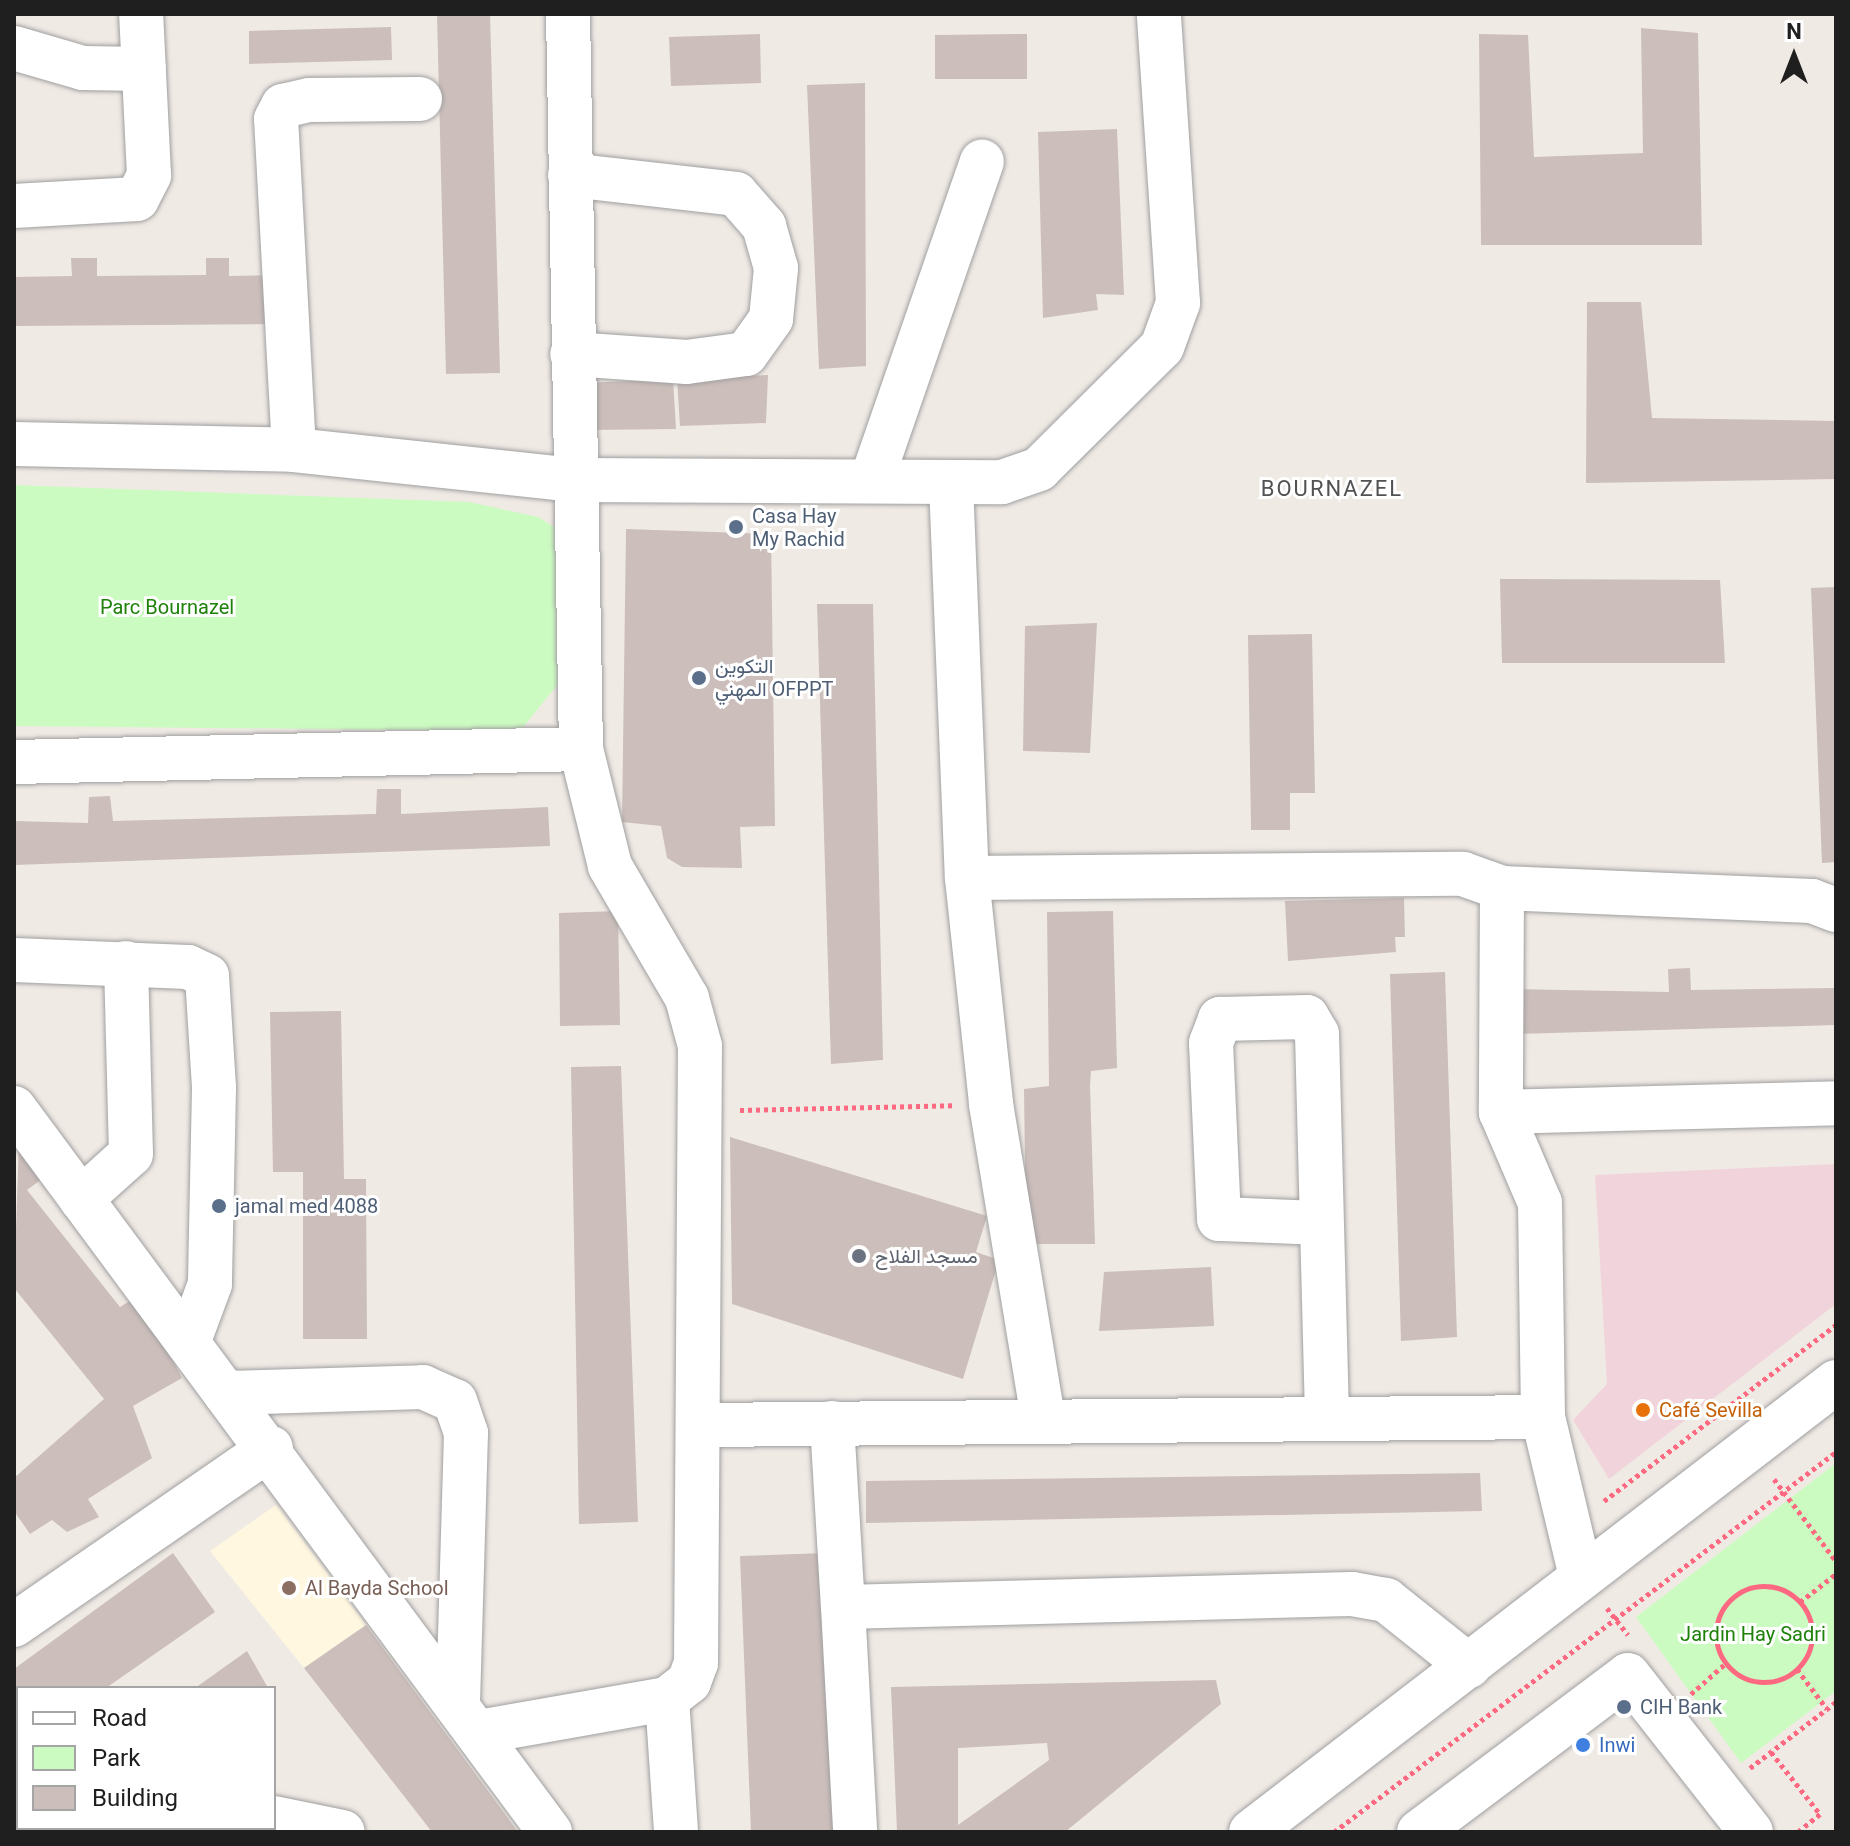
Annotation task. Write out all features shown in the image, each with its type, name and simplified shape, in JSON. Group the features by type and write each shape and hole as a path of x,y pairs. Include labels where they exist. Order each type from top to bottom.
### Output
{"street":[{"path":"14,206 137,199 149,175 141,14"},
{"path":"468,1716 667,1699 689,1682 696,1663 701,1425 700,1046 687,998 610,866 581,749 568,14"},
{"path":"14,444 294,450 575,480 1002,482 1039,469 1162,347 1178,303 1159,14"},
{"path":"14,48 83,68 144,69"},
{"path":"294,450 276,119 283,106 309,100 420,99"},
{"path":"872,479 982,161"},
{"path":"570,175 736,194 764,226 776,268 771,319 746,354 687,362 572,354"},
{"path":"951,483 967,878 991,1104 1043,1419"},
{"path":"14,762 581,749"},
{"path":"967,878 1463,874 1502,888 1812,901 1836,910"},
{"path":"1502,888 1501,1112 1540,1203 1543,1417 1581,1576"},
{"path":"14,960 188,967 207,976 213,995 210,1284 188,1343"},
{"path":"81,1199 131,1154 126,963"},
{"path":"1319,1223 1219,1219 1211,1043 1220,1019 1307,1017 1314,1025 1327,1418"},
{"path":"1501,1112 1836,1103"},
{"path":"14,1108 225,1393 271,1448 550,1832"},
{"path":"1251,1832 1836,1382"},
{"path":"225,1393 423,1387 455,1401 466,1433 468,1716"},
{"path":"701,1425 1043,1419 1543,1417"},
{"path":"832,1423 855,1832"},
{"path":"18,1614 271,1448"},
{"path":"843,1607 1352,1594 1386,1600 1469,1666"},
{"path":"1419,1832 1614,1680 1638,1681 1751,1832"},
{"path":"667,1699 676,1832"},
{"path":"276,1818 338,1831"}],"path":[{"path":"699,1110 991,1104"},
{"path":"1569,1528 1836,1325"},
{"path":"1334,1832 1836,1452"},
{"path":"1784,1491 1836,1561"},
{"path":"1800,1602 1836,1574"},
{"path":"1772,1586 1800,1602 1812,1629 1797,1669 1760,1682 1726,1663 1716,1632 1734,1597 1772,1586"},
{"path":"1665,1717 1726,1663"},
{"path":"1797,1669 1827,1709"},
{"path":"1720,1790 1836,1702"},
{"path":"1771,1752 1820,1814 1798,1832"}],"shaded area":[{"path":"1836,1164 1836,1304 1609,1479 1573,1420 1607,1384 1595,1175"},
{"name":"Al Bayda School","path":"276,1505 366,1625 304,1668 210,1551"}],"green space":[{"name":"Parc Bournazel","path":"14,485 469,502 538,517 571,537 568,672 520,731 14,726"},
{"name":"Jardin Hay Sadri","path":"1836,1463 1836,1691 1741,1763 1636,1617"}],"building":[{"path":"437,14 490,14 500,373 446,374"},
{"path":"391,27 392,60 249,64 249,31"},
{"path":"1641,28 1698,33 1702,245 1481,245 1479,34 1528,35 1534,157 1643,153"},
{"path":"760,34 761,83 671,86 669,37"},
{"path":"1027,34 1027,79 935,79 935,35"},
{"path":"865,83 866,366 819,369 807,85"},
{"path":"1117,129 1124,295 1096,294 1098,310 1043,318 1038,132"},
{"path":"71,258 97,258 97,276 206,275 206,258 229,258 229,276 280,275 281,324 14,326 14,277 72,276"},
{"path":"1587,302 1641,302 1652,418 1836,421 1836,479 1586,483"},
{"path":"768,375 766,423 680,426 677,378"},
{"path":"673,379 676,429 589,430 583,383"},
{"name":"التكوين المهني OFPPT","path":"626,529 771,534 775,826 740,827 742,868 682,867 667,858 661,826 622,822"},
{"path":"1500,579 1720,580 1725,663 1502,663"},
{"path":"1836,587 1836,862 1822,863 1811,588"},
{"path":"817,604 873,604 883,1060 831,1064"},
{"path":"1097,623 1090,753 1023,751 1025,626"},
{"path":"1312,634 1315,793 1290,793 1290,830 1251,830 1248,635"},
{"path":"377,789 401,789 401,814 548,807 550,846 14,865 14,821 88,823 89,797 110,796 113,821 376,814"},
{"path":"1404,898 1405,937 1395,937 1396,952 1288,961 1285,901"},
{"path":"618,911 620,1025 560,1026 559,913"},
{"path":"1113,911 1117,1068 1091,1071 1090,1086 1095,1244 1026,1244 1024,1089 1049,1086 1047,912"},
{"path":"1690,968 1691,990 1836,988 1836,1025 1519,1034 1516,989 1669,992 1668,969"},
{"path":"1445,972 1457,1337 1401,1341 1390,974"},
{"path":"341,1011 344,1179 366,1179 367,1339 303,1339 303,1172 273,1172 270,1012"},
{"path":"621,1066 638,1522 579,1524 571,1067"},
{"name":"مسجد الفلاح","path":"730,1137 987,1216 976,1252 999,1260 963,1379 732,1304"},
{"path":"19,1141 42,1179 27,1190 120,1307 138,1296 182,1378 133,1406 152,1458 88,1499 99,1517 67,1532 52,1520 30,1534 14,1511 14,1478 104,1399 14,1288"},
{"path":"1211,1267 1214,1326 1099,1331 1104,1272"},
{"path":"1480,1473 1482,1511 866,1523 866,1481"},
{"path":"173,1553 215,1612 109,1686 16,1686 14,1752 14,1669"},
{"path":"825,1553 835,1832 751,1832 740,1556"},
{"path":"366,1625 518,1832 432,1832 304,1668"},
{"path":"247,1651 267,1686 198,1686"},
{"path":"1216,1680 1221,1704 1065,1832 897,1832 891,1687","holes":["1047,1743 1049,1760 958,1825 958,1748"]}],"place":[{"name":"Casa Hay My Rachid","path":"736,527"},
{"name":"التكوين المهني OFPPT","path":"699,678"},
{"name":"jamal med 4088","path":"219,1206"},
{"name":"مسجد الفلاح","path":"859,1256"},
{"name":"Café Sevilla","path":"1643,1410"},
{"name":"Al Bayda School","path":"289,1588"},
{"name":"CIH Bank","path":"1624,1707"},
{"name":"Inwi","path":"1583,1745"}],"district":[{"name":"BOURNAZEL","path":"1332,489"}]}
